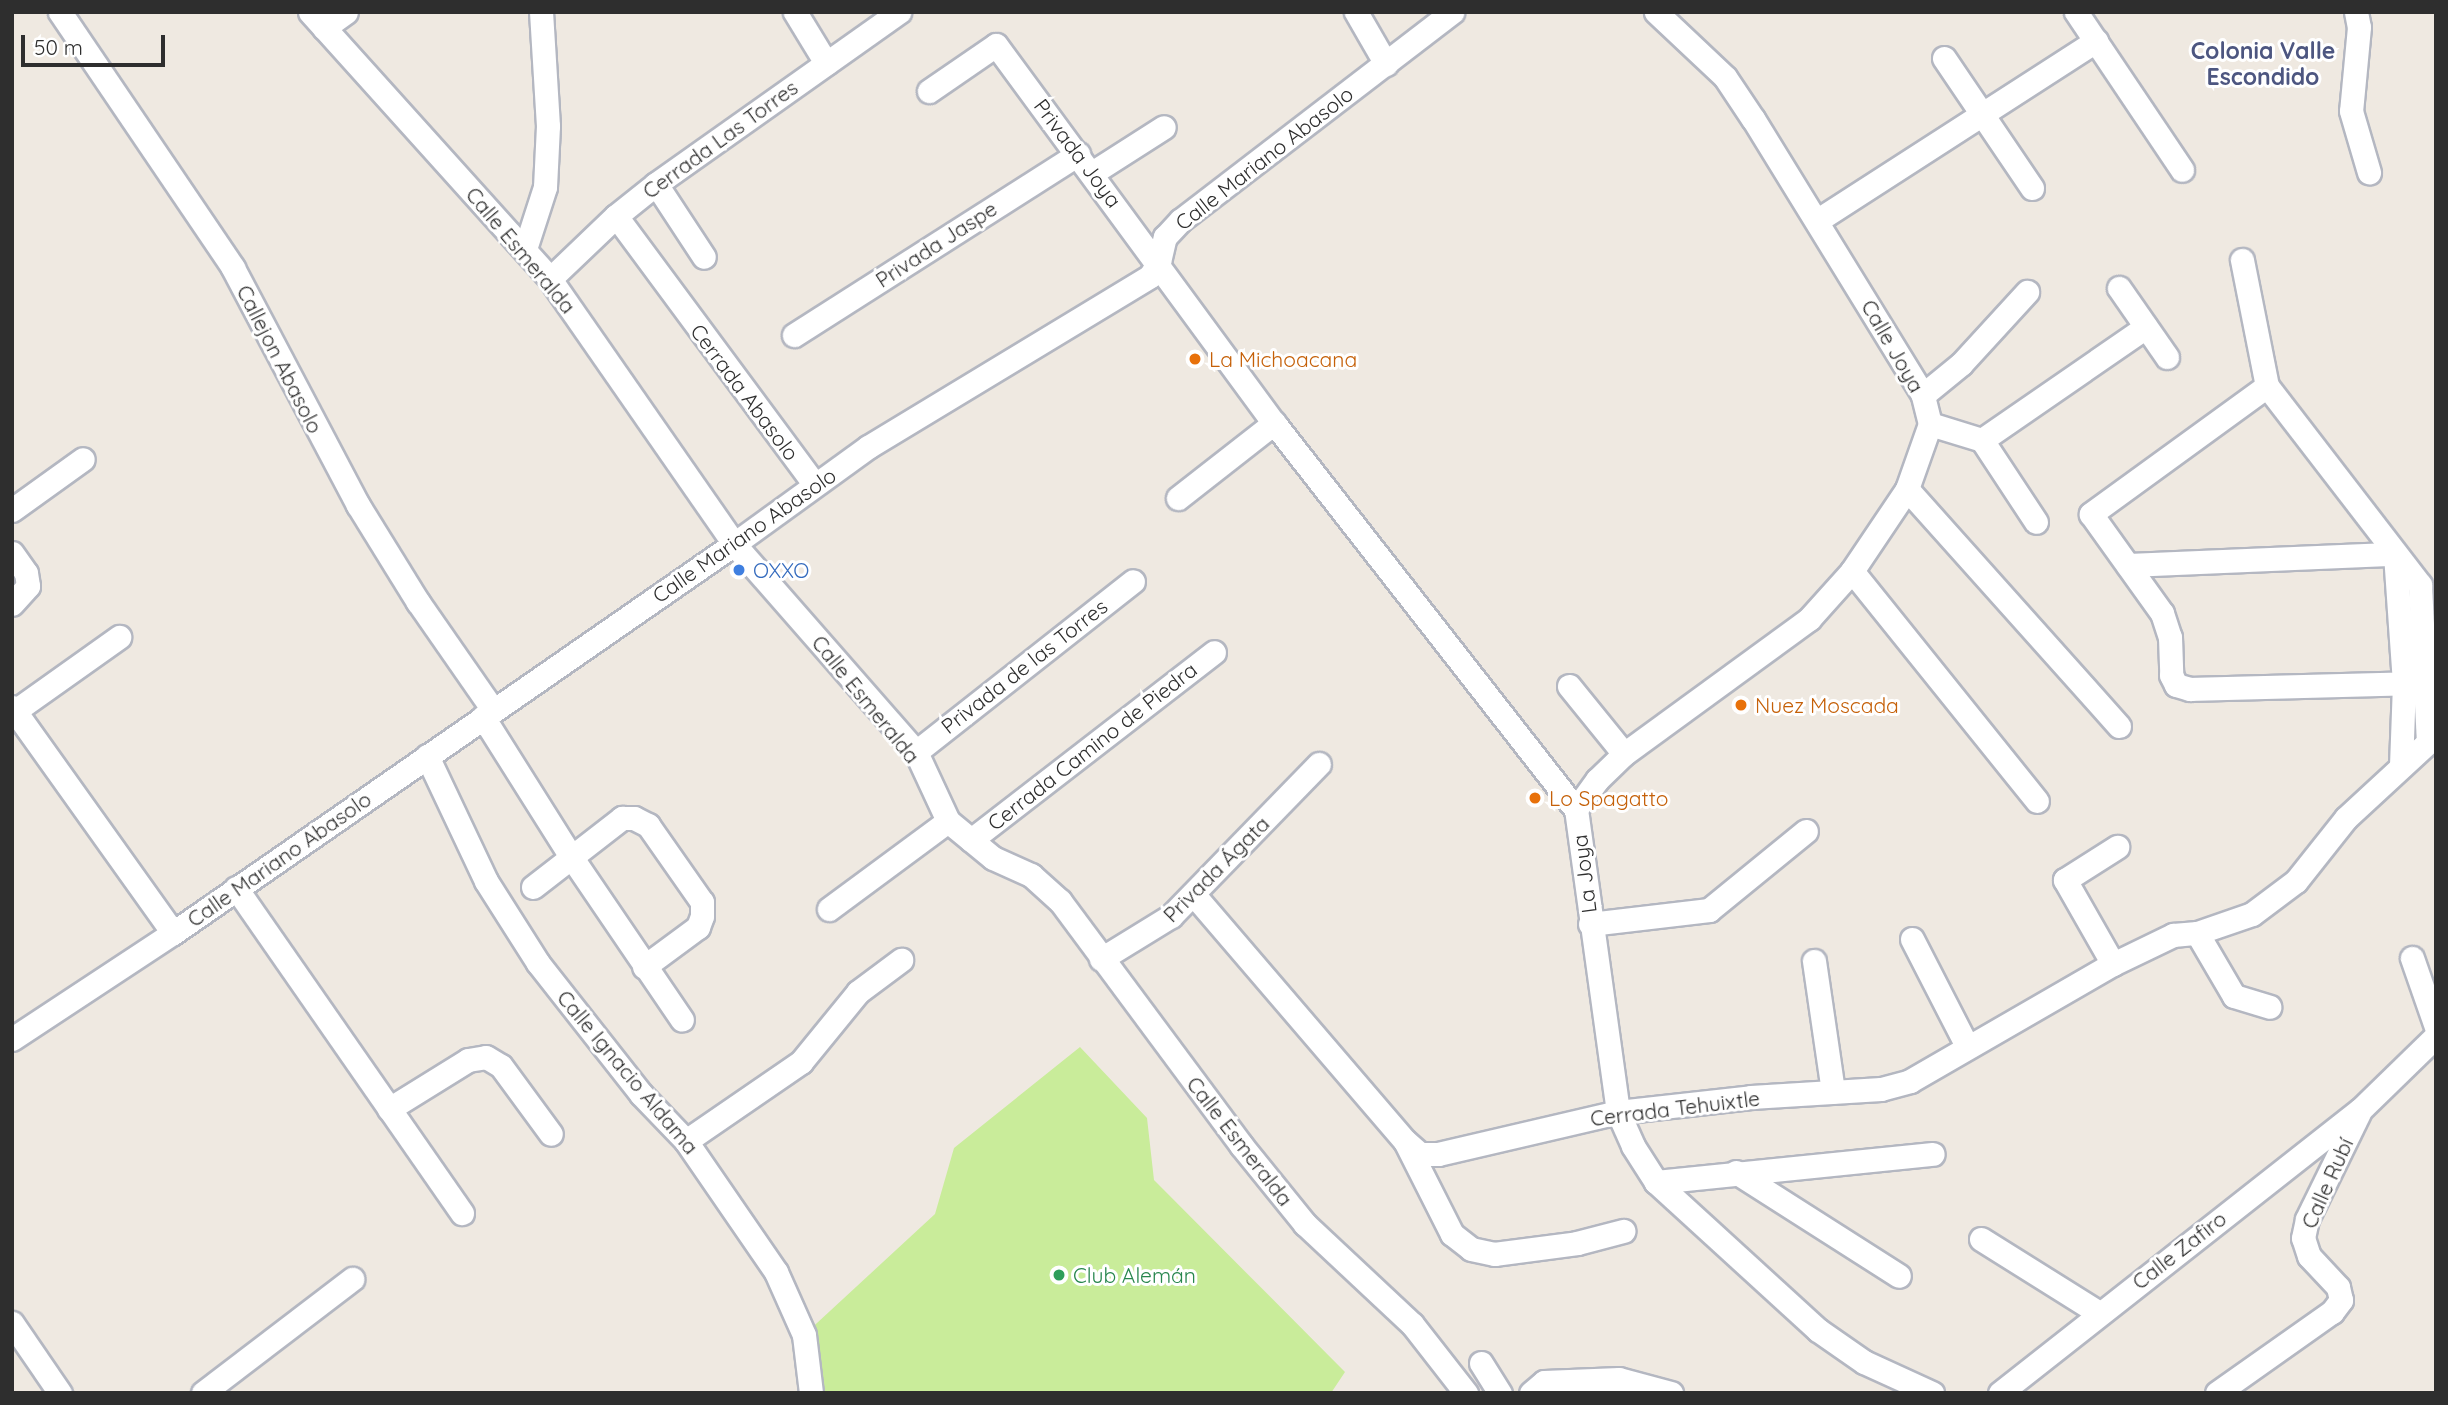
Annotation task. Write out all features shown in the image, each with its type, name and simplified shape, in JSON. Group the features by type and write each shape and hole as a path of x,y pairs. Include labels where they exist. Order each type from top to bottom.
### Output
{"street":[{"name":"Callejon Abasolo","path":"60,12 233,268 358,505 488,713 570,855 682,1020"},
{"path":"317,20 346,12"},
{"path":"525,249 545,187 548,126 541,12"},
{"path":"795,12 826,62"},
{"name":"Cerrada Las Torres","path":"550,279 616,216 656,184 899,12"},
{"path":"1356,12 1386,64"},
{"name":"Calle Mariano Abasolo","path":"12,1039 173,933 734,544 868,447 1150,276 1159,262 1165,237 1181,220 1452,12"},
{"name":"Calle Joya","path":"1657,12 1724,77 1818,220 1923,395 1930,424"},
{"path":"2076,12 2182,170"},
{"path":"2356,12 2358,52 2351,111 2369,172"},
{"name":"Calle Esmeralda","path":"317,20 550,279 734,544 916,752 948,821 993,858 1031,875 1060,901 1101,959 1305,1224 1412,1324 1466,1393"},
{"path":"1818,220 2095,41"},
{"name":"Privada Joya","path":"929,91 996,45 1159,262"},
{"path":"1944,58 2032,188"},
{"path":"1092,173 1164,127"},
{"name":"Privada Jaspe","path":"794,335 1078,154"},
{"path":"656,184 704,257"},
{"name":"Cerrada Abasolo","path":"616,216 814,484"},
{"path":"2242,260 2267,386 2395,554 2415,684 2432,738"},
{"name":"La Joya","path":"1159,262 1275,423 1576,808 1618,1112 1633,1146 1656,1182 1818,1330 1864,1362 1932,1393"},
{"path":"2119,288 2167,357"},
{"path":"1923,395 1961,364 2027,292"},
{"path":"1982,440 2146,327"},
{"path":"2267,386 2091,514 2162,613 2170,637 2171,675 2176,685 2190,689 2415,684"},
{"path":"1178,498 1275,423"},
{"path":"1576,808 1597,779 1623,754 1809,619 1852,571 1906,489 1930,424 1982,440 2036,522"},
{"path":"12,510 83,459"},
{"path":"1906,489 2119,726"},
{"path":"12,553 26,573 28,586 16,601"},
{"path":"2128,565 2395,554"},
{"path":"1852,571 2037,801"},
{"name":"Privada de las Torres","path":"916,752 948,724 1133,582"},
{"path":"119,637 14,709 173,933"},
{"name":"Cerrada Camino de Piedra","path":"971,840 1214,652"},
{"path":"2401,766 2415,684"},
{"path":"1569,686 1623,754"},
{"name":"Cerrada Tehuixtle","path":"1194,895 1405,1141 1420,1154 1438,1154 1618,1112 1751,1097 1881,1089 1910,1081 2113,964 2173,935 2197,933 2252,914 2296,881 2346,818 2432,738"},
{"name":"Calle Ignacio Aldama","path":"427,756 486,881 538,962 642,1094 686,1141 741,1219 792,1304 804,1335 811,1393"},
{"name":"Privada Ágata","path":"1101,959 1148,932 1194,895 1319,764"},
{"path":"533,887 570,855 622,818 634,818 648,825 702,902 702,916 698,927 644,967"},
{"path":"829,909 948,821"},
{"path":"1590,924 1709,910 1806,831"},
{"path":"2113,964 2065,880 2117,846"},
{"path":"236,888 462,1213"},
{"path":"2197,933 2234,996 2269,1007"},
{"path":"1912,939 1967,1046"},
{"path":"2412,958 2436,1027"},
{"path":"686,1141 801,1062 858,992 901,960"},
{"path":"1814,961 1833,1092"},
{"path":"2360,1110 2436,1035"},
{"path":"389,1109 468,1060 486,1056 501,1066 551,1134"},
{"name":"Calle Zafiro","path":"2000,1393 2099,1312 2360,1110"},
{"name":"Calle Rubí","path":"2230,1389 2332,1311 2341,1300 2338,1287 2309,1256 2303,1238 2307,1219 2360,1110"},
{"path":"1405,1141 1452,1234 1471,1249 1494,1254 1577,1243 1623,1231"},
{"path":"1656,1182 1933,1154"},
{"path":"1735,1172 1899,1276"},
{"path":"1982,1239 2099,1312"},
{"path":"203,1393 352,1279"},
{"path":"12,1323 60,1393"},
{"path":"1481,1363 1500,1393"},
{"path":"1531,1393 1545,1382 1619,1379 1671,1393"}],"green space":[{"name":"Club Alemán","path":"1080,1047 1147,1118 1154,1180 1345,1372 1331,1393 811,1393 804,1335 935,1214 954,1148"}],"place":[{"name":"La Michoacana","path":"1195,359"},
{"name":"OXXO","path":"739,570"},
{"name":"Nuez Moscada","path":"1741,705"},
{"name":"Lo Spagatto","path":"1535,798"},
{"name":"Club Alemán","path":"1059,1275"}],"district":[{"name":"Colonia Valle Escondido","path":"2263,64"}]}
